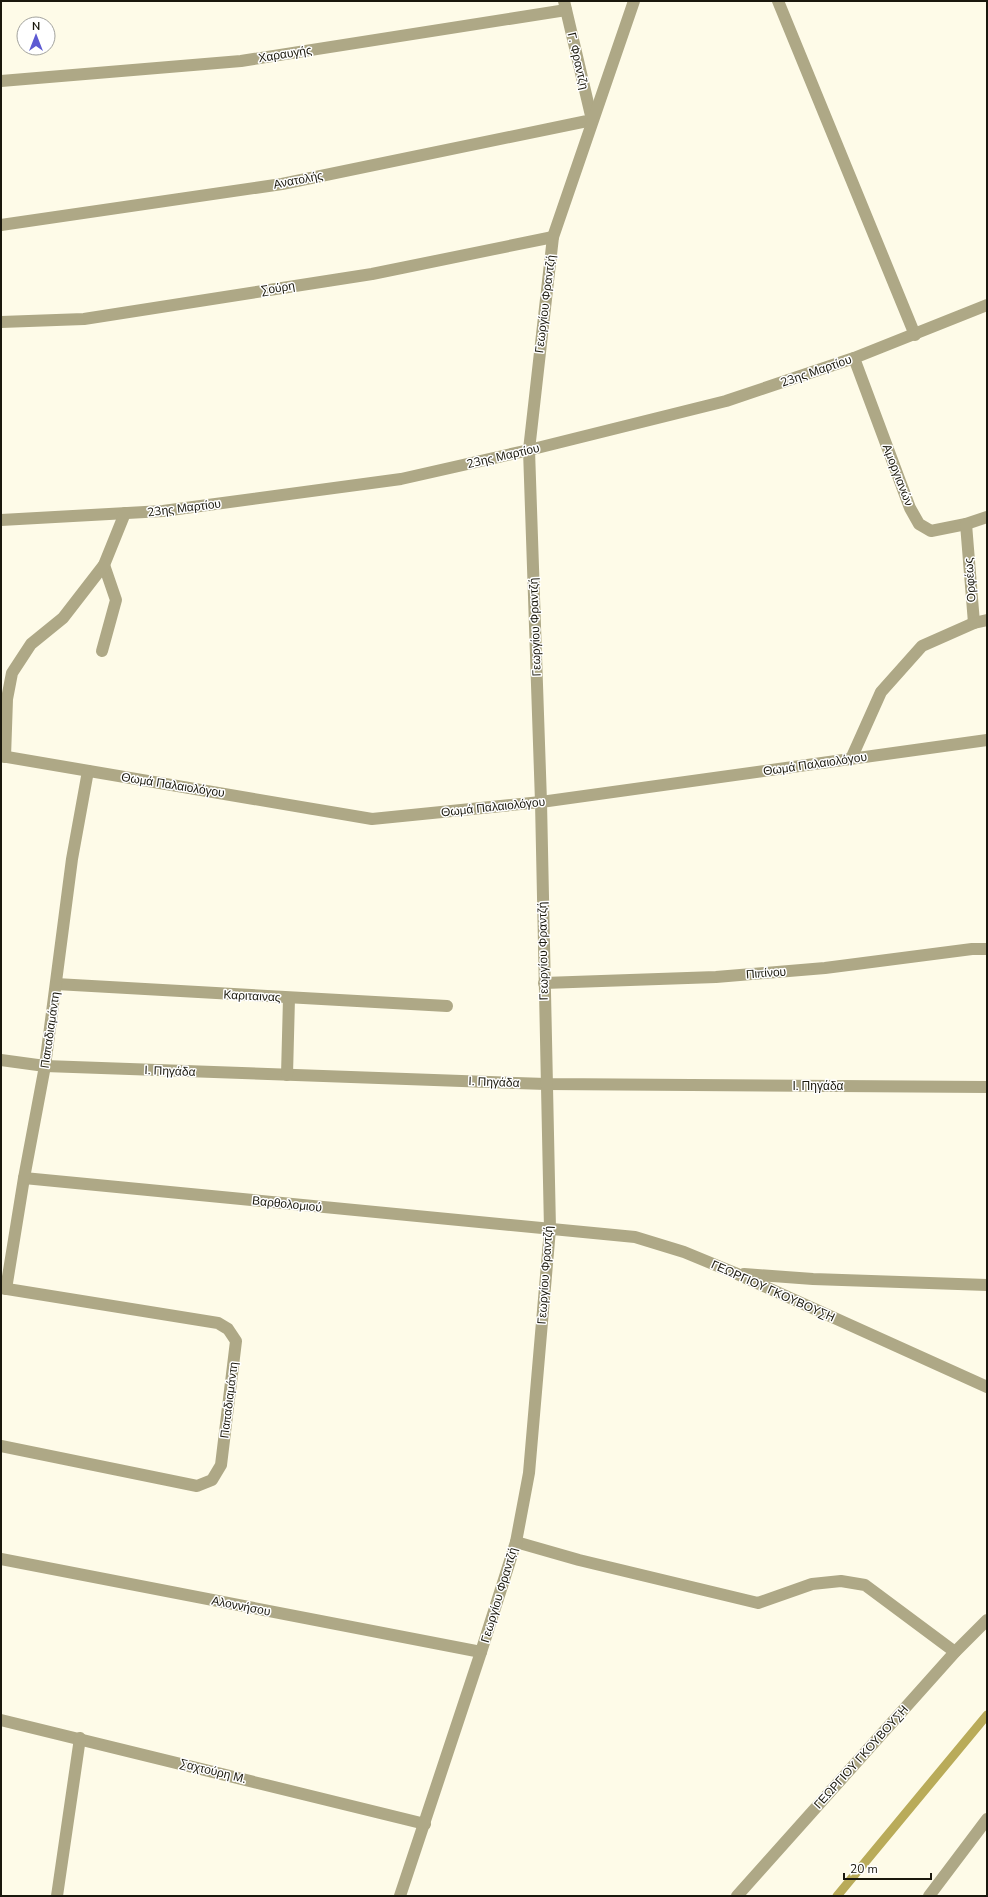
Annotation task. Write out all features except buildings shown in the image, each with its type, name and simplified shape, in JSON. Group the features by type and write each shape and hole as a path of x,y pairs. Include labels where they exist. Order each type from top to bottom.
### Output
{"street":[{"name":"Γεωργίου Φραντζή","path":"400,1896 482,1652 516,1542 529,1473 550,1229 541,802 529,450 553,237 634,1"},
{"path":"778,1 915,334"},
{"name":"Γ. Φραντζη","path":"565,6 592,120"},
{"name":"Χαραυγής","path":"1,81 241,61 565,6"},
{"name":"Ανατολής","path":"1,225 282,184 592,120"},
{"name":"Σούρη","path":"1,322 84,319 372,274 553,237"},
{"name":"23ης Μαρτίου","path":"1,520 163,511 401,479 529,450 726,401 854,358 987,305"},
{"name":"Αμοργιανών","path":"854,358 910,508 919,524 931,531 966,524 987,517"},
{"path":"3,757 7,699 12,673 31,644 63,618 104,565 125,513"},
{"name":"Ορφέως","path":"966,524 974,623"},
{"path":"102,651 116,600 104,565"},
{"path":"851,759 881,692 922,646 974,623 987,620"},
{"name":"Θωμά Παλαιολόγου","path":"3,757 372,819 541,802 987,740"},
{"name":"Παπαδιαμάντη","path":"1,1446 197,1486 212,1480 221,1465 236,1341 228,1329 218,1323 4,1289 45,1066 72,859 88,771"},
{"name":"Πιπίνου","path":"544,983 716,976 809,970 972,949 987,949"},
{"name":"Καριταινας","path":"56,984 447,1006"},
{"path":"287,1075 289,998"},
{"name":"Ι. Πηγάδα","path":"1,1060 45,1066 546,1084 987,1087"},
{"name":"Βαρθολομιού","path":"24,1178 550,1229"},
{"name":"ΓΕΩΡΓΙΟΥ ΓΚΟΥΒΟΥΣΗ","path":"550,1229 635,1237 684,1252 735,1273 987,1387"},
{"path":"735,1273 813,1279 987,1285"},
{"path":"516,1542 579,1560 758,1604 812,1584 841,1581 865,1585 954,1652"},
{"name":"Αλοννήσου","path":"1,1559 482,1652"},
{"name":"ΓΕΩΡΓΙΟΥ ΓΚΟΥΒΟΥΣΗ","path":"737,1896 954,1652 987,1620"},
{"name":"Σαχτούρη Μ.","path":"1,1720 80,1738 425,1824"},
{"path":"57,1896 80,1738"},
{"path":"929,1896 987,1819"}],"waterway":[{"path":"837,1896 987,1715"}]}
